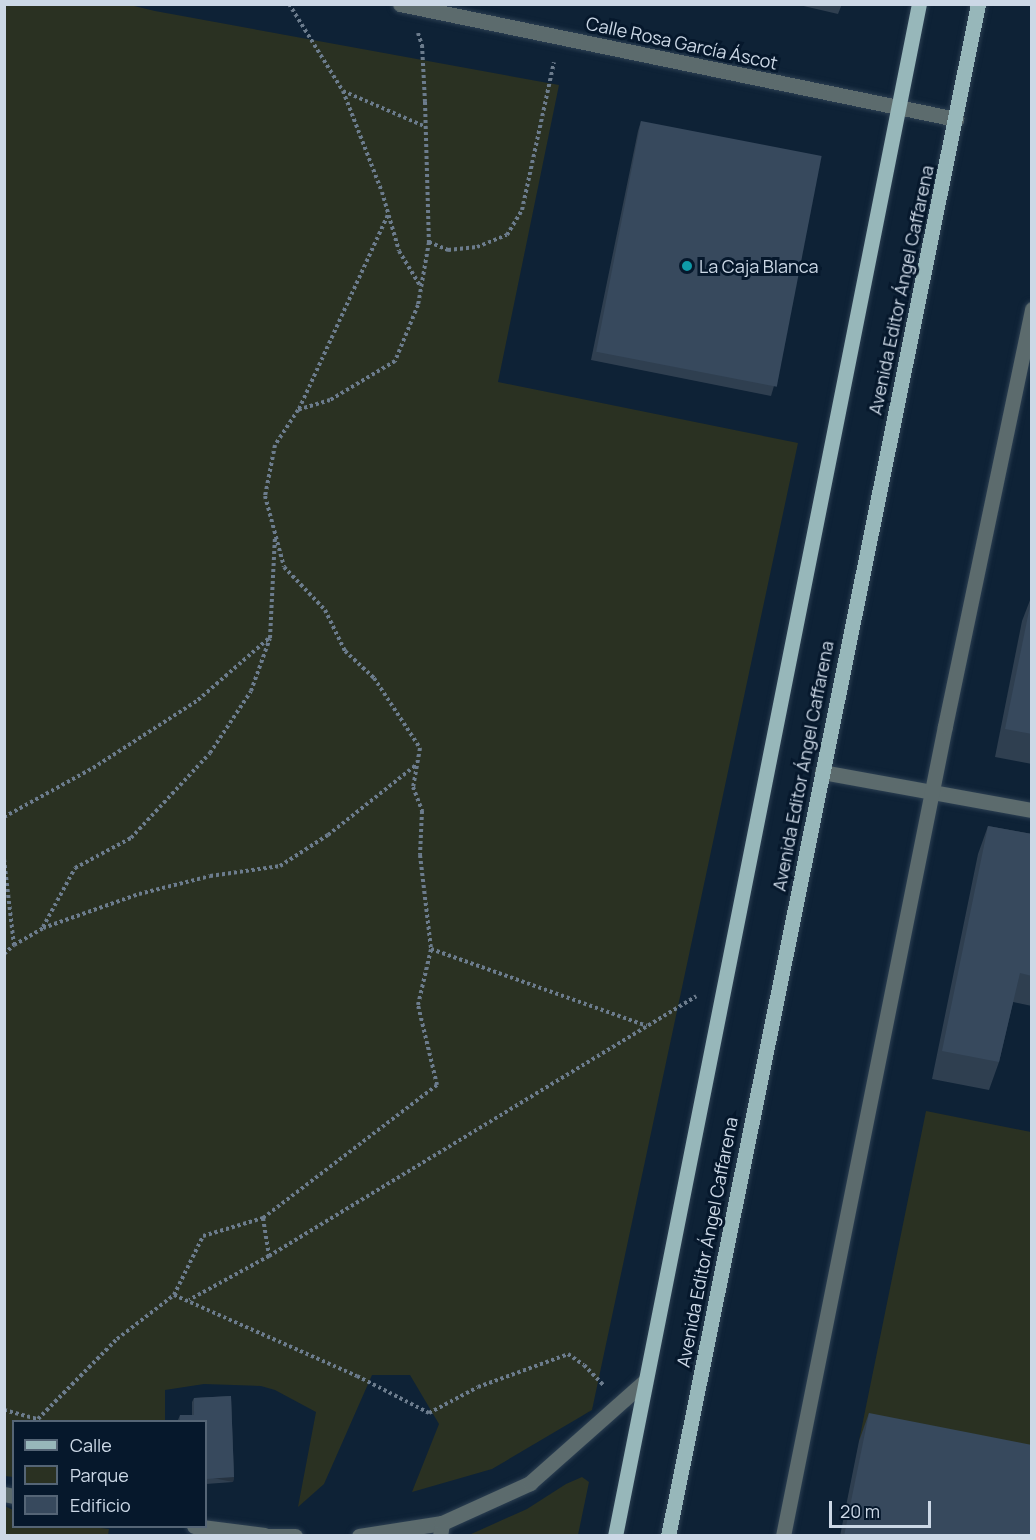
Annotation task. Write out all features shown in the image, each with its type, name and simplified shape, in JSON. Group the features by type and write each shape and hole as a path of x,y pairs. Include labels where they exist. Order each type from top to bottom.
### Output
{"main road":[{"name":"Avenida Editor Ángel Caffarena","path":"615,1536 919,4"},
{"name":"Avenida Editor Ángel Caffarena","path":"668,1536 978,4"}],"street":[{"name":"Calle Rosa García Áscot","path":"404,5 956,119"},
{"path":"783,1536 932,791 1032,309"},
{"path":"822,772 1032,810"},
{"path":"359,1536 441,1529 530,1483 645,1381"},
{"path":"203,1528 295,1536"}],"path":[{"path":"289,4 342,91 399,251 421,287"},
{"path":"298,410 330,400 395,361 418,305 429,242 426,127 422,45 404,5"},
{"path":"429,242 448,250 477,247 507,235 522,210 559,38"},
{"path":"342,91 426,127"},
{"path":"4,1410 38,1419 117,1339 174,1294 203,1236 262,1218 437,1085 418,1005 431,950 420,855 422,811 413,787 420,748 374,678 345,651 325,610 284,567 265,496 276,445 298,410 388,215"},
{"path":"43,928 75,868 131,838 210,753 251,691 270,638 275,533"},
{"path":"4,817 93,768 198,700 270,638"},
{"path":"4,954 14,945 43,928 138,894 210,876 280,866 328,835 417,765"},
{"path":"4,858 14,945"},
{"path":"431,950 647,1026"},
{"path":"188,1301 269,1256 698,994"},
{"path":"262,1218 269,1256"},
{"path":"174,1294 357,1376 429,1413 478,1387 568,1354 584,1365 620,1404"}],"green space":[{"path":"4,5 130,5 559,85 498,382 798,443 592,1410 492,1469 412,1492 439,1424 410,1375 372,1375 324,1484 298,1507 316,1412 275,1390 261,1386 204,1384 165,1390 165,1420 12,1420 12,1477 5,1476"},
{"path":"926,1111 1031,1132 1031,1476 859,1441"},
{"path":"582,1477 589,1482 578,1535 469,1535 527,1509 566,1484"},
{"path":"5,1506 12,1510 12,1528 109,1529 108,1535 5,1535"}],"building":[{"path":"641,121 822,156 777,387 596,352"},
{"path":"1032,596 1032,734 1005,729"},
{"path":"988,826 1032,834 1032,976 1020,973 999,1062 942,1051"},
{"path":"231,1396 234,1477 207,1479 207,1420 180,1420 180,1415 194,1415 194,1398"},
{"path":"869,1413 1032,1445 1032,1536 844,1536"}],"place":[{"name":"La Caja Blanca","path":"687,266"}]}
